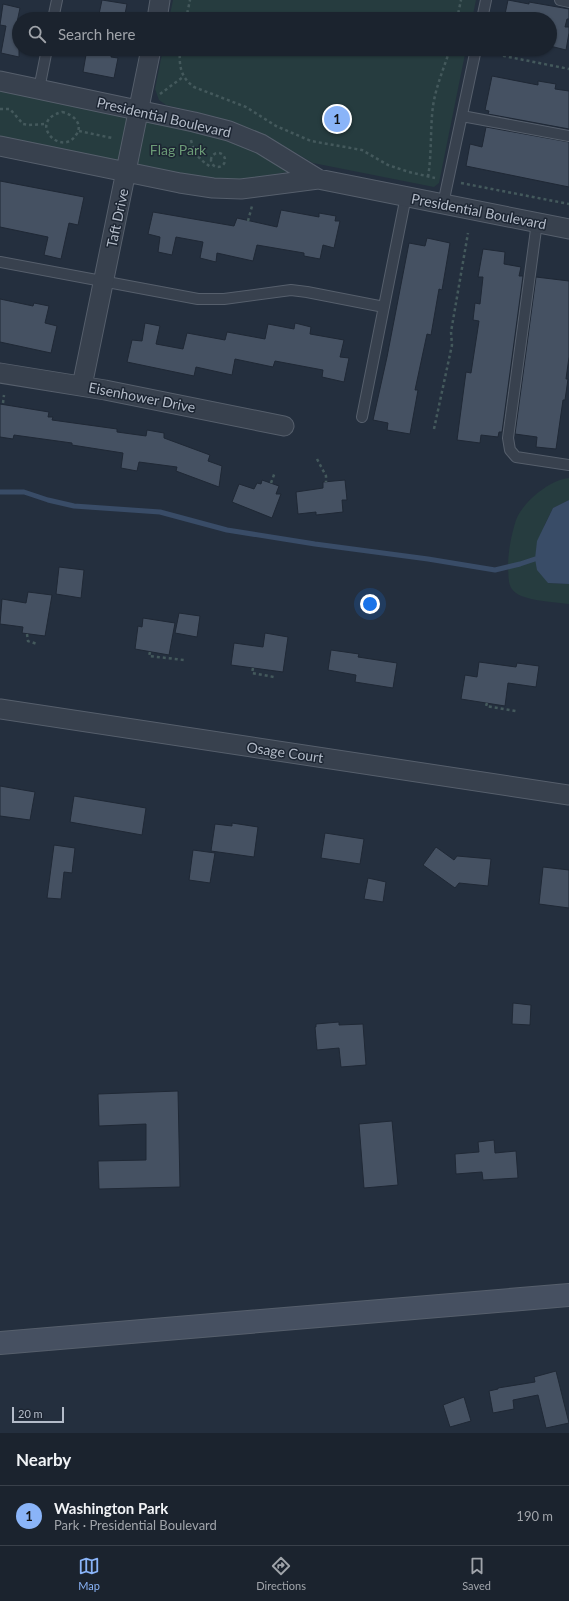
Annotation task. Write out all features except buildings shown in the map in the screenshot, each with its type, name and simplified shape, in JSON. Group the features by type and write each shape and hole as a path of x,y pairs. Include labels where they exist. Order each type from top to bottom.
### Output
{"main road":[{"path":"0,1343 569,1295"}],"street":[{"path":"158,12 160,0"},
{"name":"Taft Drive","path":"82,386 150,56"},
{"name":"Presidential Boulevard","path":"0,82 139,110 229,131 261,144 318,179"},
{"name":"Presidential Boulevard","path":"0,146 180,183 213,188 241,189 318,179 569,228"},
{"name":"Eisenhower Drive","path":"0,373 82,386 284,426"},
{"name":"Osage Court","path":"0,709 569,795"}],"lane":[{"path":"54,12 57,0"},
{"path":"483,12 486,0"},
{"path":"560,0 569,2"},
{"path":"38,89 45,56"},
{"path":"443,204 475,56"},
{"path":"462,116 569,136"},
{"path":"362,417 406,196"},
{"path":"537,222 510,425 509,444 510,450 516,457 569,465"},
{"path":"0,262 198,299 224,299 291,290 384,307"}],"path":[{"path":"187,12 190,0"},
{"path":"458,12 461,0"},
{"path":"180,56 180,69 183,77 194,87 246,107 276,126 310,141 362,150 388,165 440,179"},
{"path":"428,177 431,159 433,106 448,56"},
{"path":"504,56 569,69"},
{"path":"156,97 183,77"},
{"path":"0,109 10,109 23,124 46,124"},
{"path":"62,112 70,113 76,118 79,124 79,131 74,138 68,142 58,142 51,138 46,124 49,118 54,114 62,112"},
{"path":"79,131 112,138"},
{"path":"190,136 195,153 202,161 216,171 217,167 222,166 225,163 226,158 220,153"},
{"path":"220,153 221,148"},
{"path":"217,167 213,165 211,159 216,153 220,153"},
{"path":"454,181 569,204"},
{"path":"248,221 253,200"},
{"path":"434,429 452,345 450,332 468,233"},
{"path":"3,403 4,395"},
{"path":"317,459 326,476 326,482"},
{"path":"271,483 275,472"},
{"path":"27,634 28,641 37,644"},
{"path":"150,652 149,656 184,660"},
{"path":"253,668 252,673 274,677"},
{"path":"487,703 486,706 516,711"}],"green space":[{"path":"173,0 476,0 473,12 170,12"},
{"path":"162,56 465,56 439,183 434,187 313,163 277,142 245,127 217,117 166,105 159,100 155,89"},
{"name":"Flag Park","path":"0,90 190,127 259,151 287,172 240,180 208,179 0,139"},
{"path":"569,478 569,500 553,508 544,526 548,583 569,584 569,604 549,602 521,596 511,588 508,568 511,538 516,520 524,506 545,487"}],"water":[{"path":"569,500 569,584 548,583 537,570 535,559 537,541 553,508"}],"waterway":[{"path":"0,492 24,492 48,500 74,506 160,512 227,530 495,570 535,559"}],"place":[{"name":"Washington Park","path":"337,119"}]}
